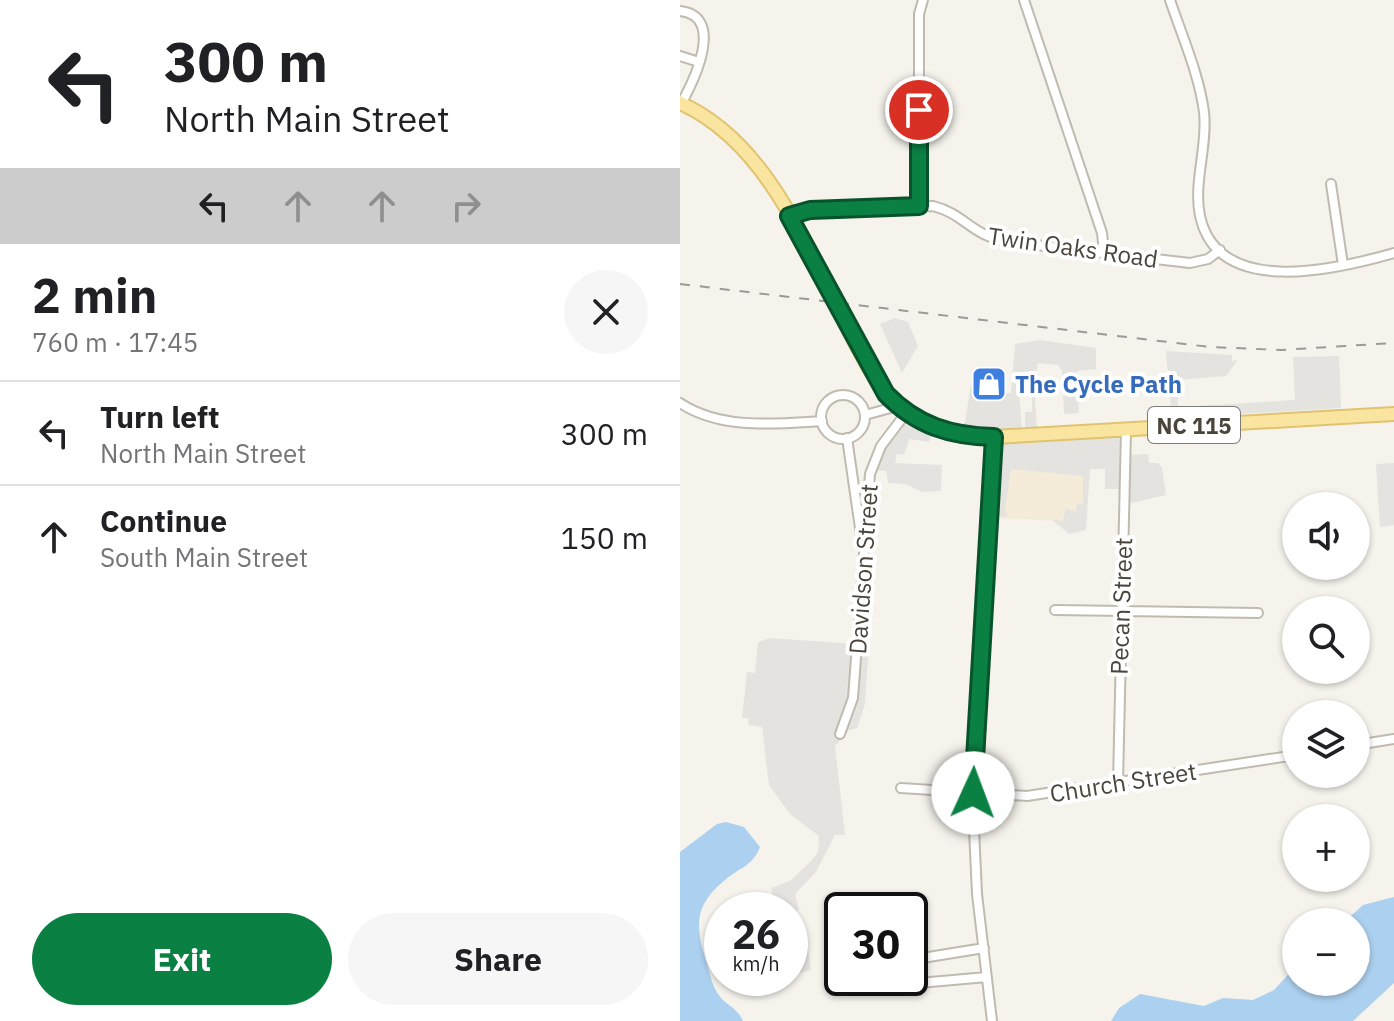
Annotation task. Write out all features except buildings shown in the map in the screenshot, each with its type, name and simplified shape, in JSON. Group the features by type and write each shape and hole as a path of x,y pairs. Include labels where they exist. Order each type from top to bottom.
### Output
{"main road":[{"name":"NC 115","path":"681,103 719,127 744,149 765,175 880,386 902,409 953,434 994,437 1394,414"}],"street":[{"path":"919,206 919,14 923,0"},
{"path":"1024,0 1102,233 1104,253"},
{"path":"1170,0 1204,112 1200,219 1220,250 1235,262 1270,271 1343,265 1394,253"},
{"path":"680,11 693,12 700,18 704,39 699,62 681,103"},
{"path":"680,56 699,62"},
{"path":"1331,184 1343,265"},
{"name":"Twin Oaks Road","path":"789,216 810,210 919,206 951,212 990,239 1190,263 1208,259 1220,250"},
{"path":"840,395 857,399 865,415 858,433 847,438 831,435 822,421 825,404 840,395"},
{"path":"680,403 720,419 745,423 822,421"},
{"path":"865,415 902,409"},
{"name":"Davidson Street","path":"840,734 853,698 873,461 902,409"},
{"name":"Pecan Street","path":"1118,783 1126,430"},
{"path":"992,1021 973,793 994,437"},
{"path":"847,438 863,551"},
{"path":"1055,610 1258,613"},
{"path":"1370,743 1394,739"},
{"name":"Church Street","path":"901,788 1027,796 1282,757"},
{"path":"928,957 984,948"},
{"path":"928,982 987,977"}],"shaded area":[{"path":"895,318 908,322 918,346 902,373 880,324"},
{"path":"1040,340 1096,348 1096,369 1077,371 1079,413 1064,414 1062,371 1058,365 1038,363 1034,384 1037,428 1025,429 1025,412 1032,412 1032,392 1019,392 1022,429 958,430 965,422 971,384 978,383 978,395 1011,393 1015,344"},
{"path":"1166,351 1232,355 1232,361 1238,360 1226,376 1177,380 1178,407 1295,400 1293,357 1339,356 1341,408 1172,418"},
{"path":"903,423 931,435 929,442 909,439 904,455 897,454 895,463 942,465 941,491 922,492 906,484 888,483 886,471 874,470 886,445"},
{"path":"1091,436 1085,522 993,518 999,442"},
{"path":"1120,437 1119,489 1105,489 1105,469 1090,469 1086,530 1069,534 1051,519 1063,521 1066,508 1076,512 1077,504 1083,504 1083,476 1011,469 1005,510 1008,516 991,517 999,444"},
{"path":"1148,454 1149,463 1158,463 1162,468 1166,495 1127,504 1127,455"},
{"path":"1394,463 1394,525 1380,527 1376,464"},
{"path":"770,638 869,645 865,704 857,728 849,730 835,746 845,835 835,835 816,872 797,892 772,892 771,888 790,881 811,861 818,852 819,836 790,814 769,785 762,727 748,725 749,718 742,718 747,672 755,673 758,642"}],"water":[{"path":"726,822 744,827 760,847 749,863 712,892 704,892 699,929 704,954 704,996 720,996 738,1012 743,1021 680,1021 680,852 717,824"},
{"path":"1394,897 1394,983 1353,1021 1111,1021 1119,1008 1140,994 1204,1006 1223,998 1253,1000 1274,990 1282,981 1282,996 1370,996 1370,908 1360,908"}],"railway":[{"path":"680,284 1210,347 1281,350 1394,343"}],"place":[{"name":"The Cycle Path","path":"989,384"}],"route":[{"path":"919,110 919,206 810,210 789,216 886,394 906,413 928,425 953,434 994,437 973,793"}]}
